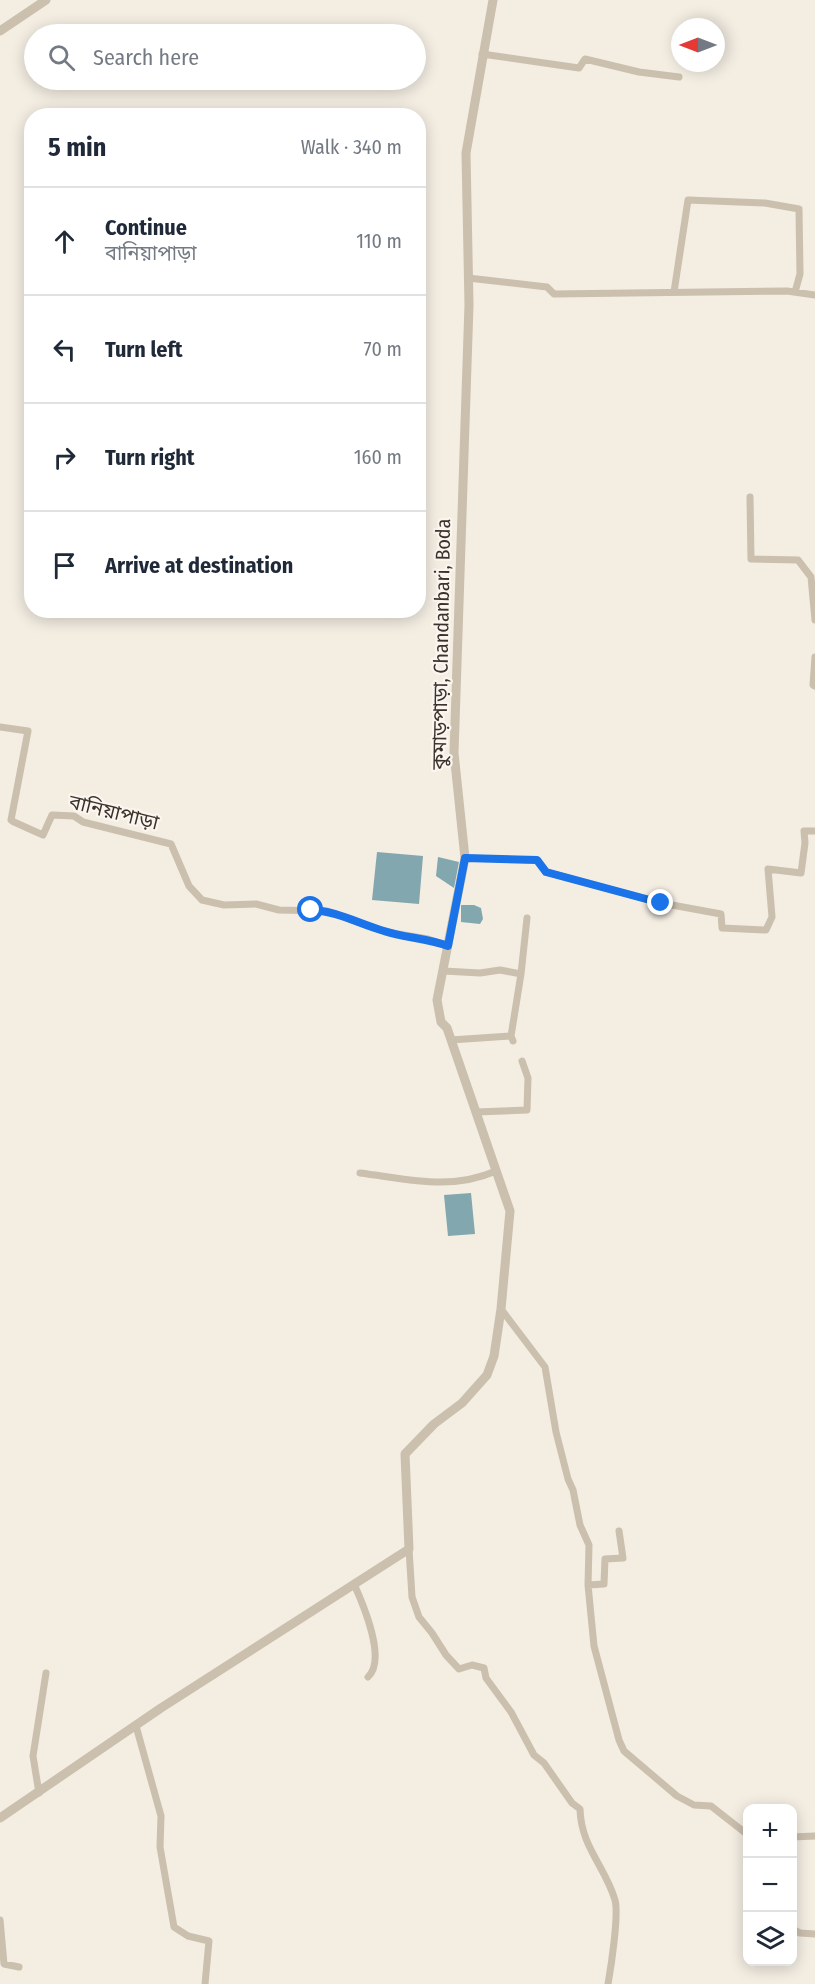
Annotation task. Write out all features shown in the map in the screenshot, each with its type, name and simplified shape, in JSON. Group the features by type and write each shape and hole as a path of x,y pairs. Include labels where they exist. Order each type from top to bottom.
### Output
{"street":[{"path":"0,31 46,0"},
{"name":"কুমাড়পাড়া, Chandanbari, Boda","path":"409,1549 405,1454 431,1427 462,1403 487,1375 494,1356 501,1310 510,1211 447,1028 441,1022 437,1000 465,858 454,753 468,278 466,153 493,0"},
{"path":"482,54 579,68 585,59 639,72 679,77"},
{"path":"674,292 688,200 765,203 799,209 800,274 795,292"},
{"path":"468,278 547,287 554,294 795,292 815,295"},
{"path":"750,497 751,559 798,560 811,577 815,620"},
{"path":"815,657 813,686 815,686"},
{"name":"বানিয়াপাড়া","path":"0,727 28,731 10,820 14,822 43,835 52,815 74,816 83,822 171,844 189,886 201,900 225,905 256,904 279,909 327,910 386,932 428,939 448,946"},
{"path":"465,858 537,860 546,872 661,903 721,914 722,928 766,930 772,917 768,869 801,873 805,843 804,831 815,831"},
{"path":"451,1040 512,1038 527,918"},
{"path":"444,971 480,973 500,970 521,974"},
{"path":"476,1112 527,1110 528,1078 522,1061"},
{"path":"360,1173 436,1184 470,1181 496,1171"},
{"path":"501,1310 545,1367 565,1470 573,1490 580,1525 589,1545 588,1585 594,1646 605,1693 624,1751 676,1796 693,1805 711,1806 743,1832"},
{"path":"588,1585 604,1584 605,1559 623,1558 619,1531"},
{"path":"0,1818 136,1726 409,1549 412,1597 419,1617 459,1669 472,1665 484,1668 494,1691 511,1712 534,1755 544,1763 572,1803 580,1809 584,1836 616,1902 615,1935 608,1984"},
{"path":"354,1584 363,1604 376,1658 373,1672 368,1677"},
{"path":"39,1793 33,1755 46,1673"},
{"path":"136,1726 161,1816 160,1847 174,1927 188,1936 209,1941 205,1984"},
{"path":"797,1837 815,1836"},
{"path":"0,1920 4,1964 19,1967"},
{"path":"797,1932 815,1934"}],"water":[{"path":"377,852 423,856 419,904 372,900"},
{"path":"438,857 459,862 454,888 436,876"},
{"path":"461,905 474,905 481,908 483,919 480,924 461,922"},
{"path":"471,1193 475,1234 448,1236 444,1195"}],"route":[{"path":"311,910 327,910 386,932 428,939 448,946 465,858 537,860 546,872 661,903"}]}
